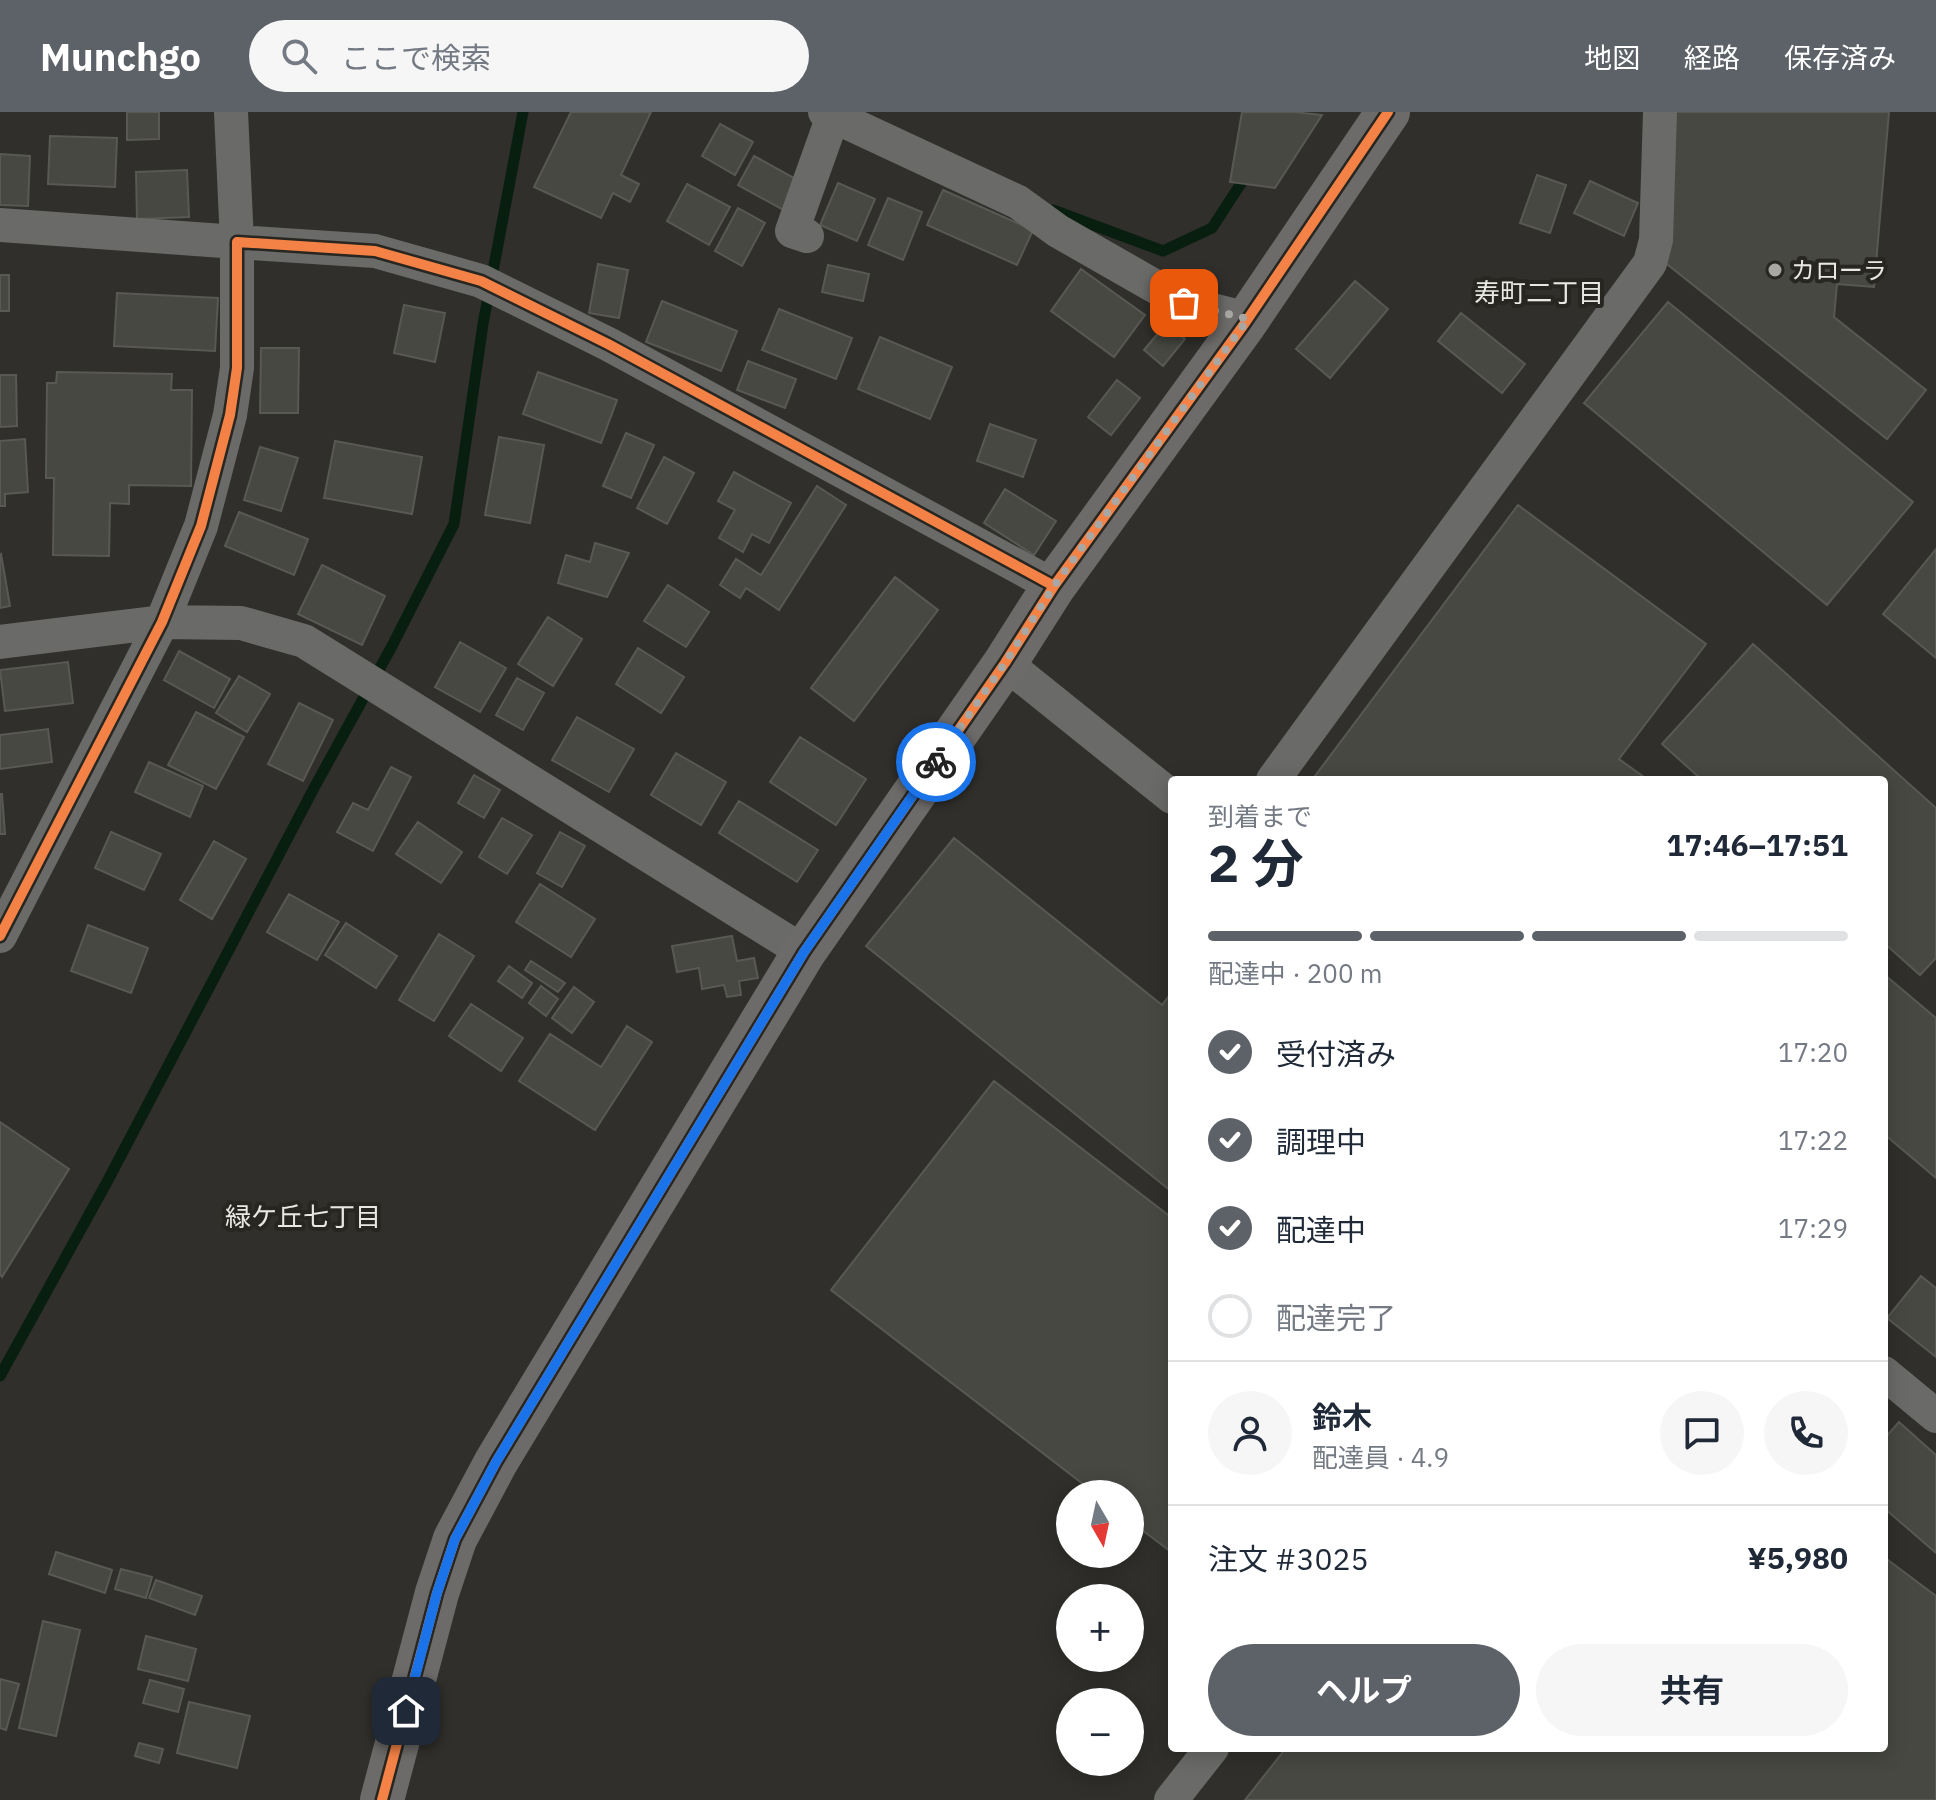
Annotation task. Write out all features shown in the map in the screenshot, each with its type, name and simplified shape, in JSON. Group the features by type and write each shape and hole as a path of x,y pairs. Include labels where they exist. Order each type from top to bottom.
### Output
{"street":[{"path":"0,936 162,622 201,526 230,415 237,368 237,242 231,112"},
{"path":"382,1800 437,1593 455,1539 496,1462 804,952 1005,663 1054,586 1248,319 1388,112"},
{"path":"1276,776 1650,263 1656,240 1660,112"},
{"path":"807,236 792,231 829,114 1018,202 1058,231 1184,303 1248,319"},
{"path":"0,225 375,251 481,281 608,344 1054,586"},
{"path":"0,642 162,622 241,623 304,641 804,952"},
{"path":"1005,663 1168,794"},
{"path":"1888,1376 1936,1416"},
{"path":"1171,1800 1209,1752"}],"building":[{"path":"127,112 159,112 159,139 127,140"},
{"path":"571,112 651,112 621,175 639,184 630,202 613,193 601,218 534,187"},
{"path":"1242,112 1322,115 1275,188 1230,182"},
{"name":"カローラ","path":"1669,112 1889,112 1874,287 1837,284 1834,317 1926,390 1887,439 1658,257"},
{"path":"720,124 753,142 735,175 702,156"},
{"path":"50,136 117,138 115,187 48,184"},
{"path":"0,154 30,156 28,206 0,205"},
{"path":"754,156 803,183 787,212 738,185"},
{"path":"187,170 189,217 137,219 136,172"},
{"path":"1537,175 1566,185 1550,233 1520,223"},
{"path":"1590,181 1638,203 1624,236 1574,213"},
{"path":"838,183 875,199 857,241 820,225"},
{"path":"687,184 730,207 709,245 667,221"},
{"path":"943,190 1033,230 1017,265 927,225"},
{"path":"888,198 922,212 903,260 868,245"},
{"path":"738,208 765,223 742,266 715,251"},
{"path":"598,264 628,270 619,318 589,313"},
{"path":"828,265 869,274 863,301 822,292"},
{"path":"1081,269 1145,315 1114,357 1051,311"},
{"path":"0,275 9,275 9,311 0,311"},
{"path":"1355,281 1388,309 1330,378 1296,349"},
{"path":"117,293 218,298 215,351 114,346"},
{"path":"662,301 737,331 721,371 646,342"},
{"path":"1668,302 1913,502 1827,605 1584,403"},
{"path":"404,305 445,313 435,362 394,353"},
{"path":"779,309 852,338 836,379 762,350"},
{"path":"1461,313 1525,364 1502,393 1438,341"},
{"path":"1166,324 1185,339 1163,366 1144,350"},
{"path":"880,337 952,367 930,419 858,389"},
{"path":"261,348 299,348 298,413 260,413"},
{"path":"748,361 796,379 785,408 737,390"},
{"path":"57,372 172,374 171,390 192,390 191,486 129,485 129,504 110,503 109,556 53,555 54,478 46,478 47,383 56,383"},
{"path":"538,372 617,400 601,443 523,414"},
{"path":"0,375 16,375 17,426 0,427"},
{"path":"1117,380 1140,398 1111,435 1088,417"},
{"path":"990,424 1036,440 1023,477 977,461"},
{"path":"626,433 654,445 631,498 603,486"},
{"path":"499,437 544,445 530,523 485,515"},
{"path":"25,439 28,492 5,494 5,506 0,506 0,441"},
{"path":"335,441 422,457 412,514 324,498"},
{"path":"260,447 298,458 281,511 244,500"},
{"path":"664,457 694,473 667,524 637,508"},
{"path":"734,472 791,503 769,543 752,534 743,552 719,538 735,510 718,501"},
{"path":"817,486 846,505 779,610 746,588 740,598 720,585 736,559 761,575"},
{"path":"1005,489 1056,521 1034,555 984,523"},
{"path":"1518,505 1706,644 1619,759 1642,776 1315,776"},
{"path":"239,512 308,539 294,575 225,546"},
{"path":"595,543 629,553 607,597 558,583 566,555 590,562"},
{"path":"1936,549 1936,658 1883,614"},
{"path":"0,555 10,606 0,608"},
{"path":"322,565 385,596 362,645 298,614"},
{"path":"895,577 938,610 854,721 811,688"},
{"path":"668,585 709,612 686,647 644,621"},
{"path":"548,617 582,639 553,686 518,664"},
{"path":"460,642 506,668 480,712 435,687"},
{"path":"1753,644 1936,808 1936,958 1920,975 1888,947 1888,776 1698,776 1662,744"},
{"path":"638,648 684,677 661,713 616,684"},
{"path":"179,651 230,679 214,708 164,680"},
{"path":"68,662 73,703 5,711 0,670"},
{"path":"239,676 270,694 247,732 216,713"},
{"path":"517,678 544,693 523,730 496,715"},
{"path":"299,703 333,720 303,781 268,764"},
{"path":"196,712 244,737 216,789 168,765"},
{"path":"577,717 634,749 609,792 552,760"},
{"path":"48,729 52,762 0,769 0,735"},
{"path":"800,737 866,779 836,825 770,782"},
{"path":"676,753 726,782 701,825 651,795"},
{"path":"149,762 203,786 190,817 135,792"},
{"path":"391,767 411,777 373,851 337,832 353,803 368,810"},
{"path":"474,775 500,790 484,818 458,803"},
{"path":"2,794 5,834 0,834"},
{"path":"739,801 818,850 797,882 719,833"},
{"path":"502,818 532,835 507,874 479,857"},
{"path":"418,822 462,852 441,883 396,854"},
{"path":"111,832 161,854 144,890 95,868"},
{"path":"560,832 585,846 562,887 537,873"},
{"path":"954,838 1162,1005 1168,997 1168,1189 866,946"},
{"path":"214,841 246,859 212,919 180,900"},
{"path":"540,884 595,919 571,957 516,922"},
{"path":"289,894 339,922 317,960 267,932"},
{"path":"346,923 397,956 376,988 325,955"},
{"path":"88,925 148,948 131,993 71,971"},
{"path":"439,934 474,956 434,1021 399,1000"},
{"path":"732,936 737,961 754,958 758,978 739,981 741,995 727,997 724,985 702,989 699,968 677,972 672,946"},
{"path":"531,961 565,983 558,992 525,970"},
{"path":"509,966 532,983 522,998 498,981"},
{"path":"1888,978 1936,1018 1936,1178 1888,1137"},
{"path":"541,986 558,999 546,1016 529,1003"},
{"path":"574,987 594,1002 572,1033 552,1018"},
{"path":"471,1004 523,1038 501,1071 449,1036"},
{"path":"627,1026 652,1042 595,1130 519,1081 550,1034 601,1067"},
{"path":"994,1081 1168,1215 1168,1550 1144,1532 1144,1480 1078,1480 831,1290"},
{"path":"0,1122 69,1169 2,1277 0,1274"},
{"path":"1921,1276 1936,1288 1936,1357 1888,1319"},
{"path":"1899,1422 1936,1455 1936,1553 1888,1511 1888,1434"},
{"path":"56,1552 112,1570 105,1593 49,1574"},
{"path":"1888,1560 1936,1596 1936,1800 1245,1800 1283,1752 1888,1752"},
{"path":"121,1569 152,1577 146,1598 115,1589"},
{"path":"156,1580 202,1596 195,1615 149,1598"},
{"path":"43,1621 80,1630 56,1736 19,1728"},
{"path":"146,1636 196,1649 188,1681 138,1669"},
{"path":"0,1679 19,1684 6,1730 0,1728"},
{"path":"150,1680 184,1689 178,1712 143,1703"},
{"path":"189,1702 250,1716 237,1768 177,1753"},
{"path":"139,1743 163,1749 159,1763 135,1756"}],"waterway":[{"path":"0,1376 107,1182 454,524 483,324 523,112"},
{"path":"1053,210 1163,251 1212,228 1249,171"}],"cycle path":[{"path":"382,1800 437,1593 455,1539 496,1462 804,952 1005,663 1054,586 1245,323 1388,112"},
{"path":"0,936 162,622 201,526 230,415 237,368 237,242 375,251 481,281 608,344 1054,586"}],"way so far":[{"path":"936,762 1054,586 1248,319 1184,303"}],"place":[{"name":"カローラ","path":"1775,270"}],"district":[{"name":"寿町二丁目","path":"1539,292"},
{"name":"緑ケ丘七丁目","path":"303,1216"}],"route":[{"path":"406,1711 437,1593 455,1539 496,1462 804,952 936,762"}]}
